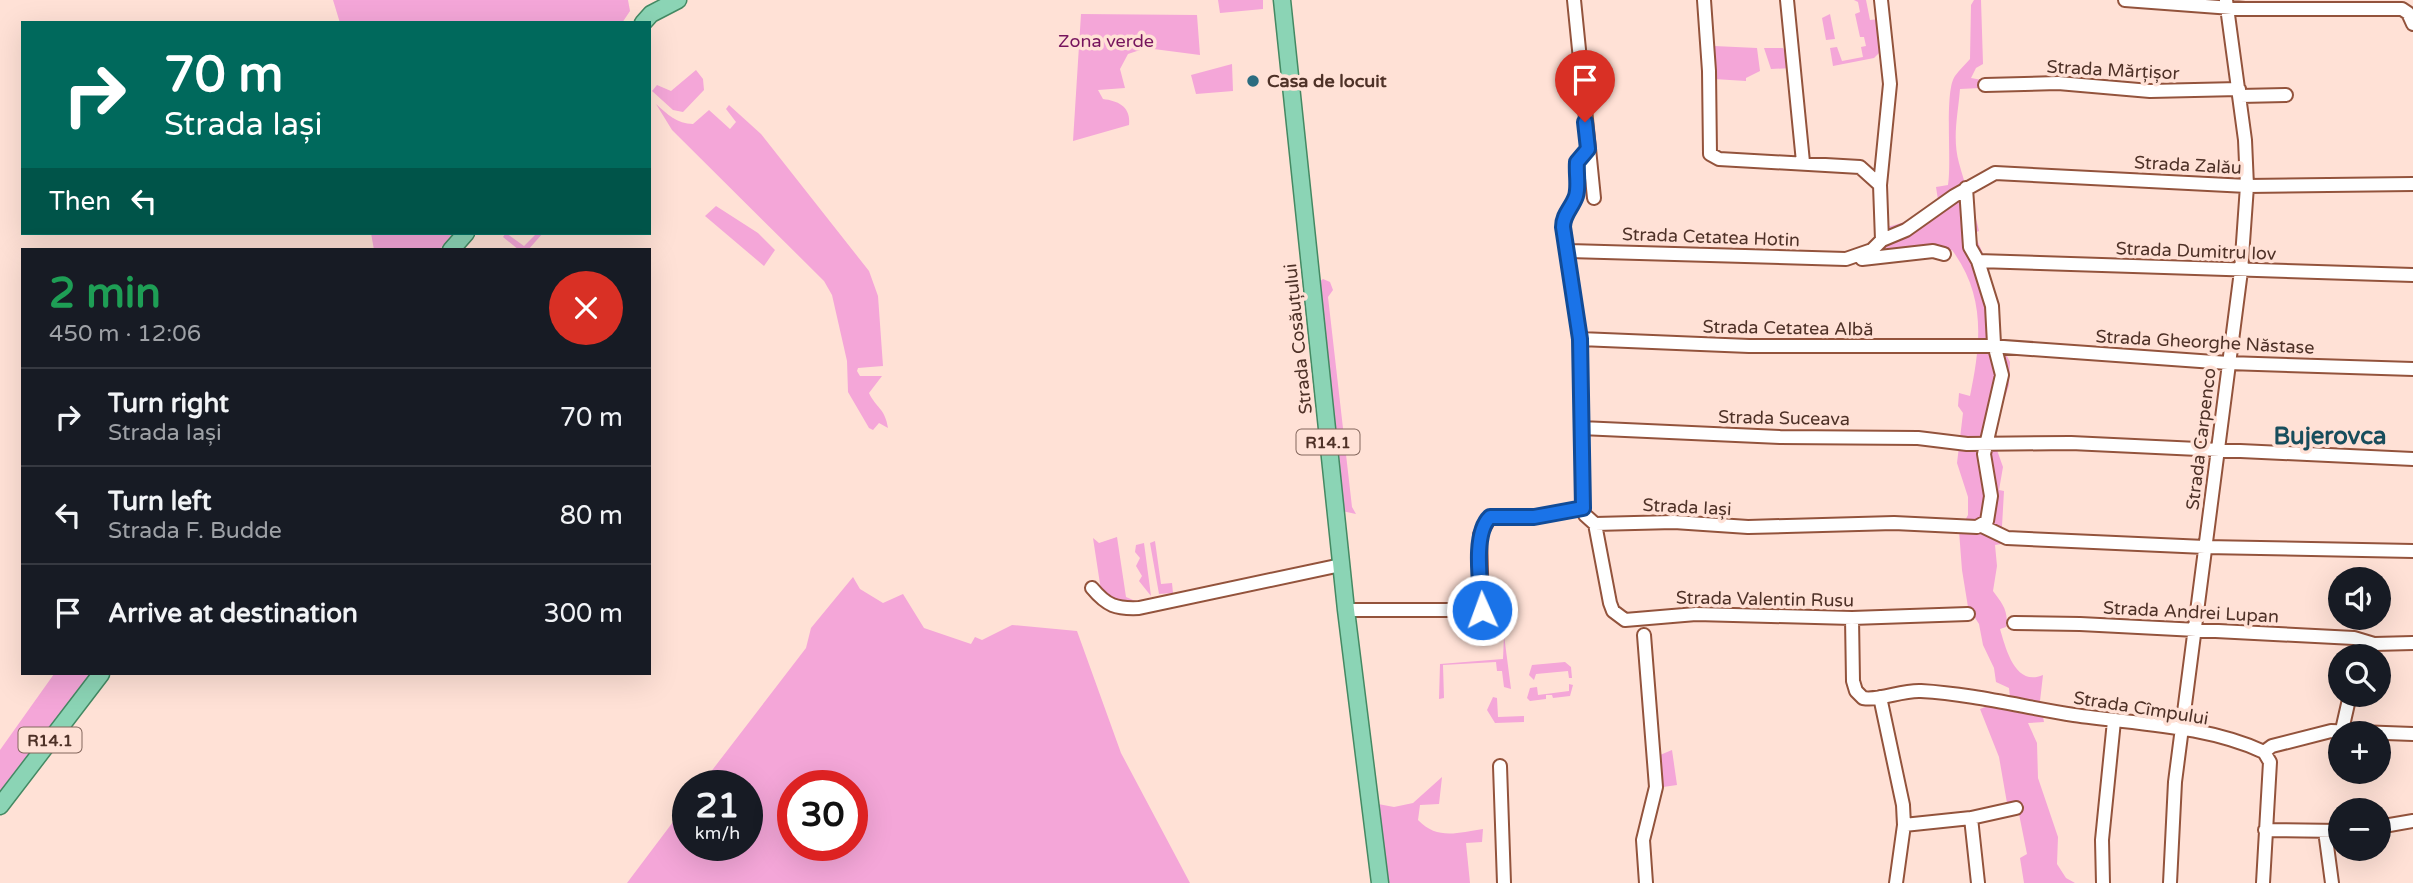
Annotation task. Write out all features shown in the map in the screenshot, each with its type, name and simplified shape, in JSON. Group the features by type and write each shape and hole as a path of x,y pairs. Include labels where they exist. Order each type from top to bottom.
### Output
{"main road":[{"path":"647,12 678,0"},
{"name":"Strada Cosăuțului","path":"1282,0 1341,565 1380,883"},
{"name":"R14.1","path":"0,806 100,675"}],"street":[{"path":"1574,0 1594,198"},
{"path":"1704,0 1709,71 1710,154 1719,159 1802,162 1865,169 1881,164"},
{"path":"1787,0 1802,162"},
{"path":"1881,0 1890,84 1881,164 1882,240"},
{"path":"2125,0 2402,9 2408,13 2413,24"},
{"name":"Strada Carpenco","path":"2170,883 2171,831 2241,271 2247,186 2239,93 2226,3"},
{"name":"Strada Mărțișor","path":"1985,85 2059,83 2150,91 2286,94"},
{"path":"1588,149 1577,162 1575,198 1563,217 1580,339 1583,508 1585,515 1595,524"},
{"path":"1865,169 1880,185"},
{"name":"Strada Zalău","path":"1966,188 1995,173 2010,172 2247,186 2413,184"},
{"path":"1852,257 1872,250 1882,240 1915,224 1966,188"},
{"path":"1966,188 1970,247 1978,261 1992,306 1996,348 2002,369 2001,389 1986,444 1984,464 1991,496 1985,523"},
{"name":"Strada Cetatea Hotin","path":"1569,251 1852,257 1933,251 1944,254"},
{"name":"Strada Dumitru Iov","path":"1978,261 2413,275"},
{"name":"Strada Cetatea Albă","path":"1580,339 1749,346 1996,348"},
{"name":"Strada Gheorghe Năstase","path":"1996,348 2228,363 2413,369"},
{"name":"Strada Suceava","path":"1581,428 1780,437 1897,437 1986,444 2071,443 2413,459"},
{"path":"1482,610 1480,535 1490,517 1534,517 1583,508"},
{"name":"Strada Iași","path":"1595,524 1674,522 1748,527 1985,523 2007,537 2205,547 2413,551"},
{"name":"Strada Valentin Rusu","path":"1595,524 1610,603 1613,611 1625,620 1696,614 1852,618 1968,614"},
{"path":"1092,588 1103,602 1116,609 1139,608 1341,565"},
{"path":"1346,610 1482,610 1503,617"},
{"path":"1852,618 1856,691 1863,698 1880,697 1899,779 1904,825 1896,883"},
{"name":"Strada Andrei Lupan","path":"2014,623 2413,643"},
{"path":"1644,635 1657,787 1643,840 1646,883"},
{"name":"Strada Cîmpului","path":"1880,697 1898,691 1919,691 1984,701 2002,700 2048,711 2183,729 2264,752"},
{"path":"2103,883 2102,840 2114,721"},
{"path":"2263,883 2270,762 2264,752 2278,744 2328,733"},
{"path":"2391,733 2413,734"},
{"path":"1500,766 1504,883"},
{"path":"1904,825 1971,818 2017,808"},
{"path":"1971,818 1978,883"},
{"path":"2391,825 2413,821"},
{"path":"2265,830 2325,831 2332,883"}],"green space":[{"path":"333,0 628,0 630,11 623,21 339,21"},
{"path":"1218,0 1263,0 1263,9 1220,13"},
{"path":"1854,0 1866,0 1870,20 1879,19 1881,51 1874,58 1833,66 1830,48 1837,47 1842,61 1863,57 1861,47 1866,46 1864,37 1860,37 1855,14 1860,12 1858,2"},
{"path":"1974,0 1981,0 1983,64 1976,68 1971,78 1982,80 1980,88 1960,89 1956,145 1979,231 1974,233 1984,256 1999,341 2010,362 2009,385 1992,436 2003,467 1999,490 2004,491 2001,544 1995,545 1997,566 1993,591 2006,612 2006,627 2000,629 2013,664 2025,676 2043,675 2040,701 2044,722 2028,723 2037,743 2038,778 2058,837 2057,864 2066,878 2075,883 2024,883 2020,858 2027,854 2019,814 2007,803 1999,757 1980,709 2010,697 2009,688 1996,682 1979,624 1968,607 1962,570 1959,531 1968,515 1968,497 1957,463 1963,413 1958,406 1959,393 1970,396 1977,357 1978,320 1971,285 1952,250 1862,263 1875,237 1876,228 1901,223 1917,216 1938,200 1936,187 1948,185 1950,96 1955,76 1970,59 1971,5"},
{"name":"Zona verde","path":"1081,14 1197,15 1200,55 1146,48 1128,54 1120,69 1125,88 1098,90 1103,99 1119,103 1126,109 1129,125 1073,141"},
{"path":"1830,14 1835,39 1826,40 1822,18"},
{"path":"1714,46 1757,48 1760,71 1746,78 1746,81 1714,79"},
{"path":"1764,48 1783,48 1793,68 1771,69"},
{"path":"1232,64 1233,91 1196,94 1191,75"},
{"path":"696,70 703,79 704,90 683,112 673,110 652,91 657,85 671,91"},
{"path":"656,104 673,118 687,124 693,124 709,110 730,129 736,122 726,109 729,105 761,134 869,271 878,296 883,366 858,368 857,371 860,376 882,376 869,393 883,412 888,428 879,423 873,430 869,428 848,392 847,361 832,295 824,281 672,130"},
{"path":"716,206 758,233 775,250 764,266 705,216"},
{"path":"371,235 451,235 441,248 374,248"},
{"path":"509,235 524,246 535,235 541,235 530,248 517,248 503,237"},
{"path":"1323,279 1330,282 1333,290 1328,297 1352,507 1356,514 1342,511 1319,282"},
{"path":"1117,537 1126,597 1140,603 1119,606 1102,597 1093,538 1099,543"},
{"path":"1155,541 1161,584 1172,583 1173,593 1159,594 1150,543"},
{"path":"1144,543 1151,596 1139,581 1142,576 1136,566 1140,558 1135,552 1136,545"},
{"path":"853,577 860,589 883,603 903,594 924,628 971,644 975,637 982,640 1012,625 1077,631 1121,753 1190,883 627,883 672,823 672,861 763,861 763,770 712,770 806,648 811,628"},
{"path":"1504,635 1511,689 1504,687 1502,671 1497,671 1496,662 1443,665 1444,698 1439,699 1440,664 1503,659"},
{"path":"1565,662 1571,667 1572,678 1569,678 1568,671 1536,674 1534,680 1529,675 1532,665"},
{"path":"53,675 89,675 0,791 0,750"},
{"path":"1569,684 1573,685 1570,696 1553,698 1552,695 1546,695 1546,699 1530,701 1527,698 1530,688 1537,687 1538,695 1569,691"},
{"path":"1493,697 1497,698 1498,717 1524,716 1524,722 1495,723 1487,710"},
{"path":"1672,750 1677,785 1663,787 1660,755"},
{"path":"1442,777 1439,804 1420,805 1418,820 1440,833 1483,829 1482,842 1466,843 1470,883 1388,883 1378,804 1394,807 1413,803"}],"place":[{"name":"Casa de locuit","path":"1253,81"}],"district":[{"name":"Bujerovca","path":"2330,436"}],"route":[{"path":"1482,610 1480,535 1490,517 1545,516 1583,508 1580,339 1563,217 1575,198 1578,187 1577,162 1581,154 1588,149 1585,122"}]}
